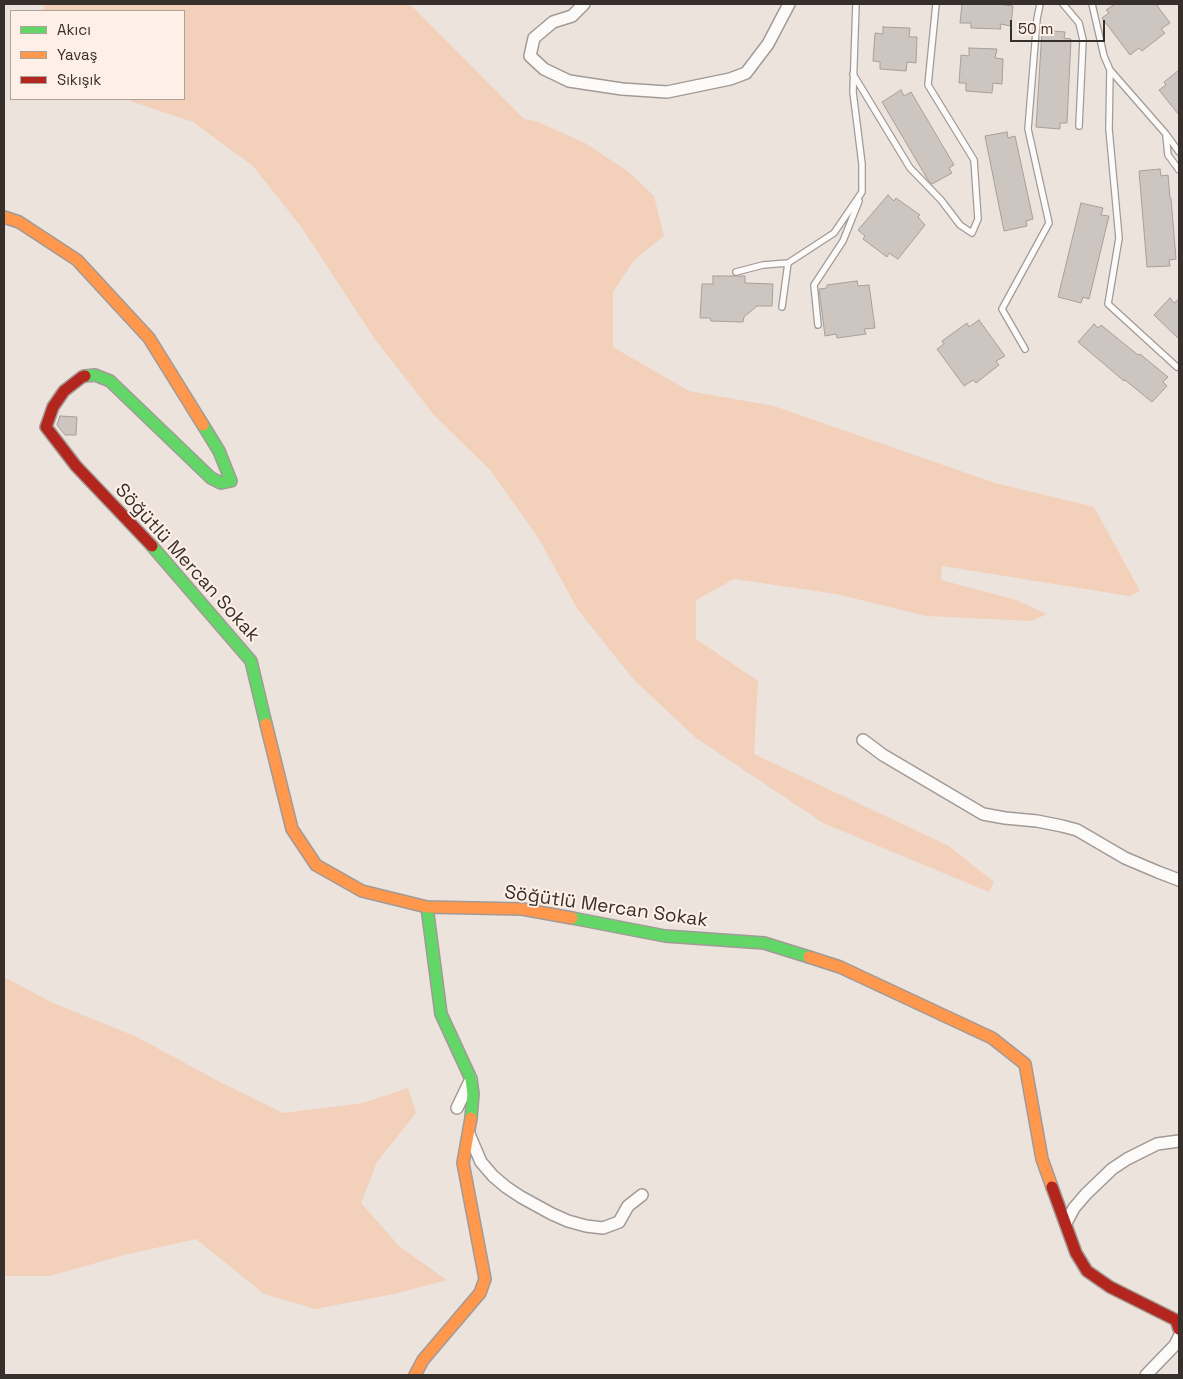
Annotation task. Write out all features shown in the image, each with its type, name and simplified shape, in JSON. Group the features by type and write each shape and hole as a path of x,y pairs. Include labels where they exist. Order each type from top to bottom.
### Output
{"street":[{"path":"584,4 572,16 553,22 534,38 530,56 544,69 569,81 622,89 667,92 730,79 746,73 768,44 789,4"},
{"name":"Söğütlü Mercan Sokak","path":"4,217 19,222 77,260 149,338 219,451 231,481 221,483 211,478 110,381 95,375 82,377 64,391 53,407 46,427 76,466 160,555 252,662 292,829 316,865 362,891 427,908 522,909 665,936 764,943 840,967 992,1038 1025,1064 1042,1159 1076,1253 1087,1271 1110,1287 1176,1320 1179,1329"},
{"path":"863,740 883,756 983,814 1037,821 1077,830 1125,858 1179,880"},
{"path":"415,1375 423,1360 480,1293 485,1279 463,1163 473,1094 471,1079 441,1014 427,908"},
{"path":"457,1108 471,1079"},
{"path":"469,1132 481,1162 493,1176 521,1197 568,1221 603,1228 619,1222 628,1206 642,1195"},
{"path":"1066,1223 1074,1208 1112,1169 1127,1159 1158,1144 1179,1141"},
{"path":"1146,1375 1175,1345 1179,1337"}],"lane":[{"path":"818,325 814,285 844,241 862,192 862,164 852,92 856,4"},
{"path":"853,74 910,168 941,200 960,225 972,232 978,219 974,160 928,84 936,4"},
{"path":"1025,349 1002,309 1049,223 1028,129 1037,19 1040,4"},
{"path":"1062,4 1079,23 1083,40 1079,126"},
{"path":"1092,4 1104,56 1110,70 1166,134 1179,152"},
{"path":"1110,70 1109,129 1119,238 1108,304 1177,367"},
{"path":"1166,134 1168,155 1179,170"},
{"path":"736,272 763,265 788,263 834,233 862,192"},
{"path":"782,307 788,263"}],"shaded area":[{"path":"44,4 410,4 524,119 536,121 585,143 629,172 654,196 664,236 634,260 613,292 613,347 689,391 774,406 995,483 1094,507 1140,591 1129,596 942,566 941,580 1016,600 1047,614 1032,621 926,616 836,594 734,579 696,600 696,639 758,681 754,754 949,846 994,882 989,892 823,823 696,738 634,680 578,610 539,539 491,471 434,415 374,338 302,228 253,166 193,122 130,101 185,100 185,10 43,10"},
{"path":"4,977 53,1003 137,1037 218,1081 283,1113 363,1103 408,1088 416,1113 377,1162 361,1203 400,1247 447,1280 394,1294 315,1309 264,1294 196,1239 124,1255 50,1276 4,1276"}],"building":[{"path":"962,4 1013,6 1011,26 1000,24 1001,29 971,28 971,23 960,23"},
{"path":"1115,4 1156,4 1170,23 1161,29 1165,33 1142,51 1139,48 1130,55 1102,18 1109,13 1106,10"},
{"path":"883,27 910,28 909,37 917,37 916,63 907,62 906,71 880,69 880,62 873,61 875,33 883,34"},
{"path":"1042,30 1065,32 1064,38 1071,39 1067,123 1060,123 1060,129 1036,127"},
{"path":"969,48 997,49 995,58 1003,59 1002,84 993,83 992,93 966,91 966,83 959,83 961,55 969,56"},
{"path":"1179,70 1179,115 1159,90 1166,85 1164,82"},
{"path":"901,90 904,96 911,92 954,165 949,168 952,173 932,184 882,102"},
{"path":"1007,132 1008,138 1015,136 1033,219 1026,221 1027,226 1004,231 985,136"},
{"path":"1160,169 1161,176 1168,175 1176,259 1169,260 1170,266 1147,267 1139,171"},
{"path":"888,195 894,201 896,198 920,215 918,217 925,225 898,259 889,253 887,257 863,239 865,236 858,230"},
{"path":"1081,203 1103,208 1101,215 1109,216 1089,299 1083,297 1081,303 1058,297"},
{"path":"713,276 745,276 745,283 773,284 772,306 757,306 744,317 743,322 711,321 710,318 700,318 702,284 713,284"},
{"path":"857,281 858,286 869,285 875,328 864,329 866,334 837,338 836,334 825,336 819,289 827,288 827,285"},
{"path":"1170,298 1174,303 1179,299 1179,339 1154,315"},
{"path":"979,320 1005,356 996,361 999,365 976,383 973,380 964,386 937,349 944,344 942,341 967,323 969,327"},
{"path":"1094,324 1098,328 1101,325 1168,377 1163,382 1167,386 1152,402 1078,342"},
{"path":"60,416 77,417 76,435 65,435 57,425"}],"traffic: fast":[{"path":"85,376 95,375 110,381 211,478 221,483 231,481 219,451 203,425"},
{"path":"152,546 251,661 266,724"},
{"path":"427,907 441,1014 471,1079 473,1094 471,1118"},
{"path":"572,918 665,936 764,943 809,957"}],"traffic: slow":[{"path":"4,217 19,222 77,260 149,338 203,425"},
{"path":"266,724 292,829 316,865 362,891 427,907 522,909 572,918"},
{"path":"809,957 840,967 992,1038 1025,1064 1042,1159 1052,1187"},
{"path":"415,1375 423,1360 480,1293 485,1279 463,1163 471,1118"}],"traffic: jam":[{"path":"85,376 64,391 53,407 46,427 76,466 152,546"},
{"path":"1052,1187 1076,1253 1087,1271 1110,1287 1176,1320 1179,1329"}]}
